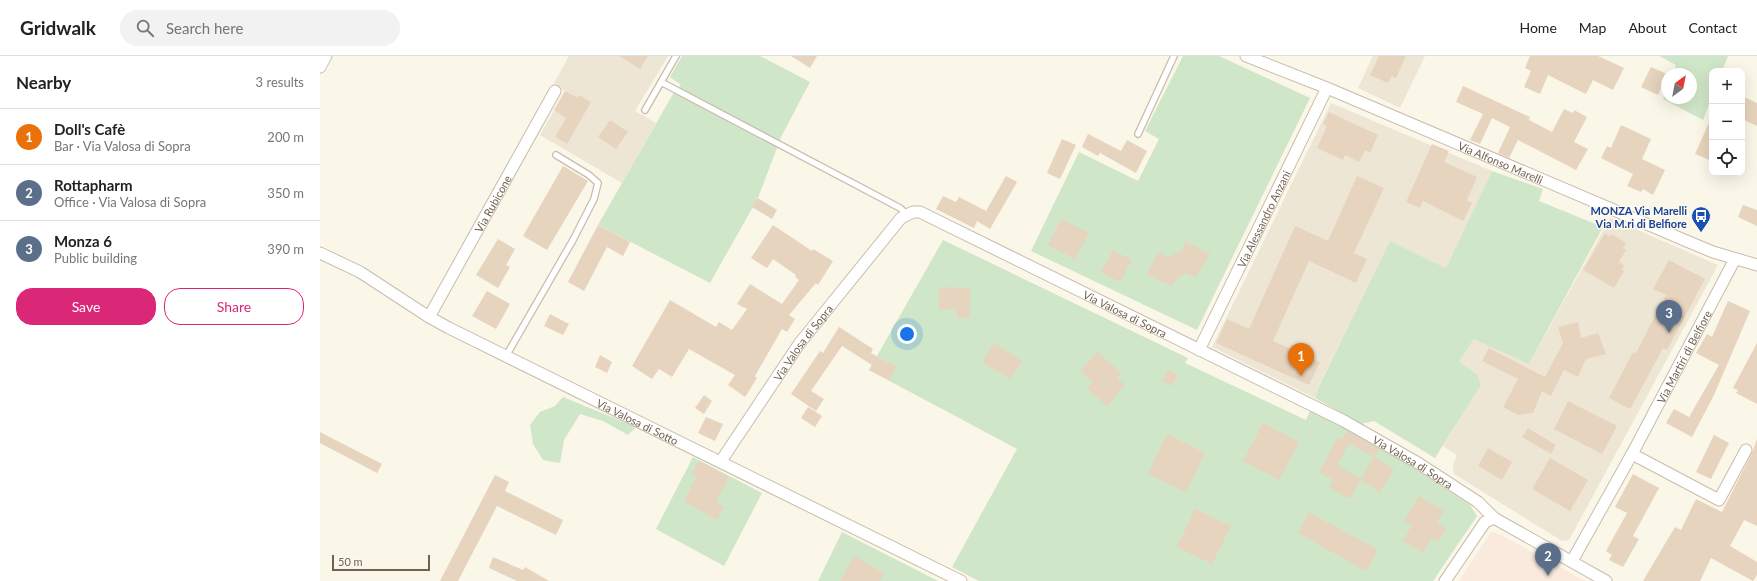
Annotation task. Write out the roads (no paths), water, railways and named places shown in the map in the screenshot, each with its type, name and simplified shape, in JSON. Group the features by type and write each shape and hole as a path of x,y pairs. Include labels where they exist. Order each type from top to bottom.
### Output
{"street":[{"path":"320,67 326,56"},
{"name":"Via Alfonso Marelli","path":"1246,56 1327,88 1695,245 1757,265"},
{"name":"Via Alessandro Anzani","path":"1199,350 1327,88"},
{"name":"Via Rubicone","path":"429,317 555,90"},
{"name":"Via Valosa di Sopra","path":"721,461 799,344 896,225 907,214 920,212 1344,421 1418,463 1478,502 1494,518 1606,581"},
{"name":"Via Valosa di Sotto","path":"320,252 380,284 429,317 962,581"},
{"name":"Via Martiri di Belfiore","path":"1572,561 1632,454 1735,259"},
{"path":"1632,454 1719,500 1746,450"},
{"path":"1445,581 1485,522 1494,518"}],"lane":[{"path":"645,110 676,56"},
{"path":"1138,134 1174,56"},
{"path":"661,82 900,208 907,214"},
{"path":"506,356 573,240 594,199 598,184 589,175 556,155"}],"place":[{"name":"MONZA Via Marelli Via M.ri di Belfiore","path":"1701,233"},
{"name":"Monza 6","path":"1669,333"},
{"name":"Doll's Cafè","path":"1301,376"},
{"name":"Rottapharm","path":"1548,576"}]}
